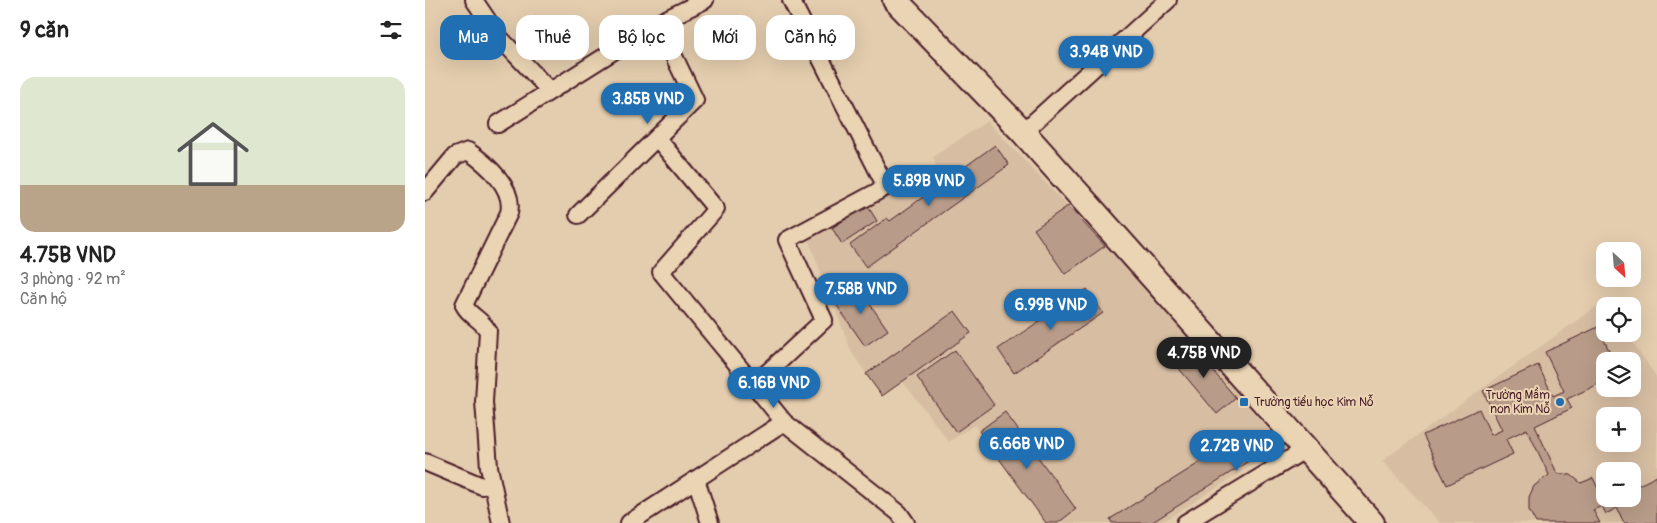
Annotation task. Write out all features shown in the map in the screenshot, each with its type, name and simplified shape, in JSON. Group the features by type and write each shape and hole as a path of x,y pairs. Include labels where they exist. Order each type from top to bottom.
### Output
{"street":[{"path":"474,0 499,37 550,92"},
{"path":"674,15 705,0"},
{"path":"754,385 824,320 787,240 886,187 791,0"},
{"path":"895,0 1023,132 1372,523"},
{"path":"1023,132 1168,0"},
{"path":"498,124 600,60"},
{"path":"578,215 695,100 676,60"},
{"path":"657,138 716,209 661,272 783,422 899,513 907,523"},
{"path":"425,192 455,156 467,151 483,162 509,194 512,202 509,213 465,305 468,311 483,321 488,331 484,402 489,467 501,523"},
{"path":"629,523 783,422"},
{"path":"1185,523 1306,448"},
{"path":"425,462 482,486"},
{"path":"696,479 710,523"}],"shaded area":[{"path":"987,121 1156,299 1282,446 1161,523 1046,523 974,425 949,442 903,382 882,396 852,353 807,236 936,166 933,157"},
{"name":"Trường Mầm non Kim Nỗ","path":"1596,306 1596,342 1632,342 1639,352 1596,352 1596,397 1641,397 1641,355 1657,378 1657,523 1440,523 1382,461"}],"building":[{"path":"995,145 1009,165 866,267 850,245 887,218 890,221 926,195 923,191 938,180 941,184"},
{"path":"867,205 877,221 842,244 832,228"},
{"path":"1068,206 1105,246 1065,274 1034,229"},
{"path":"856,284 888,330 865,346 833,300"},
{"path":"1087,289 1103,313 1014,373 998,349"},
{"path":"955,311 971,333 882,396 866,374"},
{"path":"1596,328 1596,342 1605,342 1610,352 1596,352 1596,385 1567,399 1572,408 1535,426 1557,473 1571,475 1581,483 1593,478 1596,484 1596,507 1600,507 1593,510 1600,523 1536,523 1529,510 1529,497 1534,486 1549,475 1527,429 1506,439 1513,454 1447,485 1423,435 1479,409 1491,435 1502,430 1483,391 1538,365 1553,396 1564,391 1545,352"},
{"path":"1190,344 1236,398 1217,414 1171,359"},
{"path":"955,350 994,405 956,432 917,377"},
{"path":"1005,412 1076,509 1058,523 1046,523 979,431"},
{"path":"1250,431 1263,452 1151,523 1112,523 1110,519"},
{"path":"1657,476 1657,523 1624,523 1617,508 1606,514 1602,507 1641,507 1641,484"}],"place":[{"name":"Trường tiểu học Kim Nỗ","path":"1244,402"},
{"name":"Trường Mầm non Kim Nỗ","path":"1560,402"}]}
